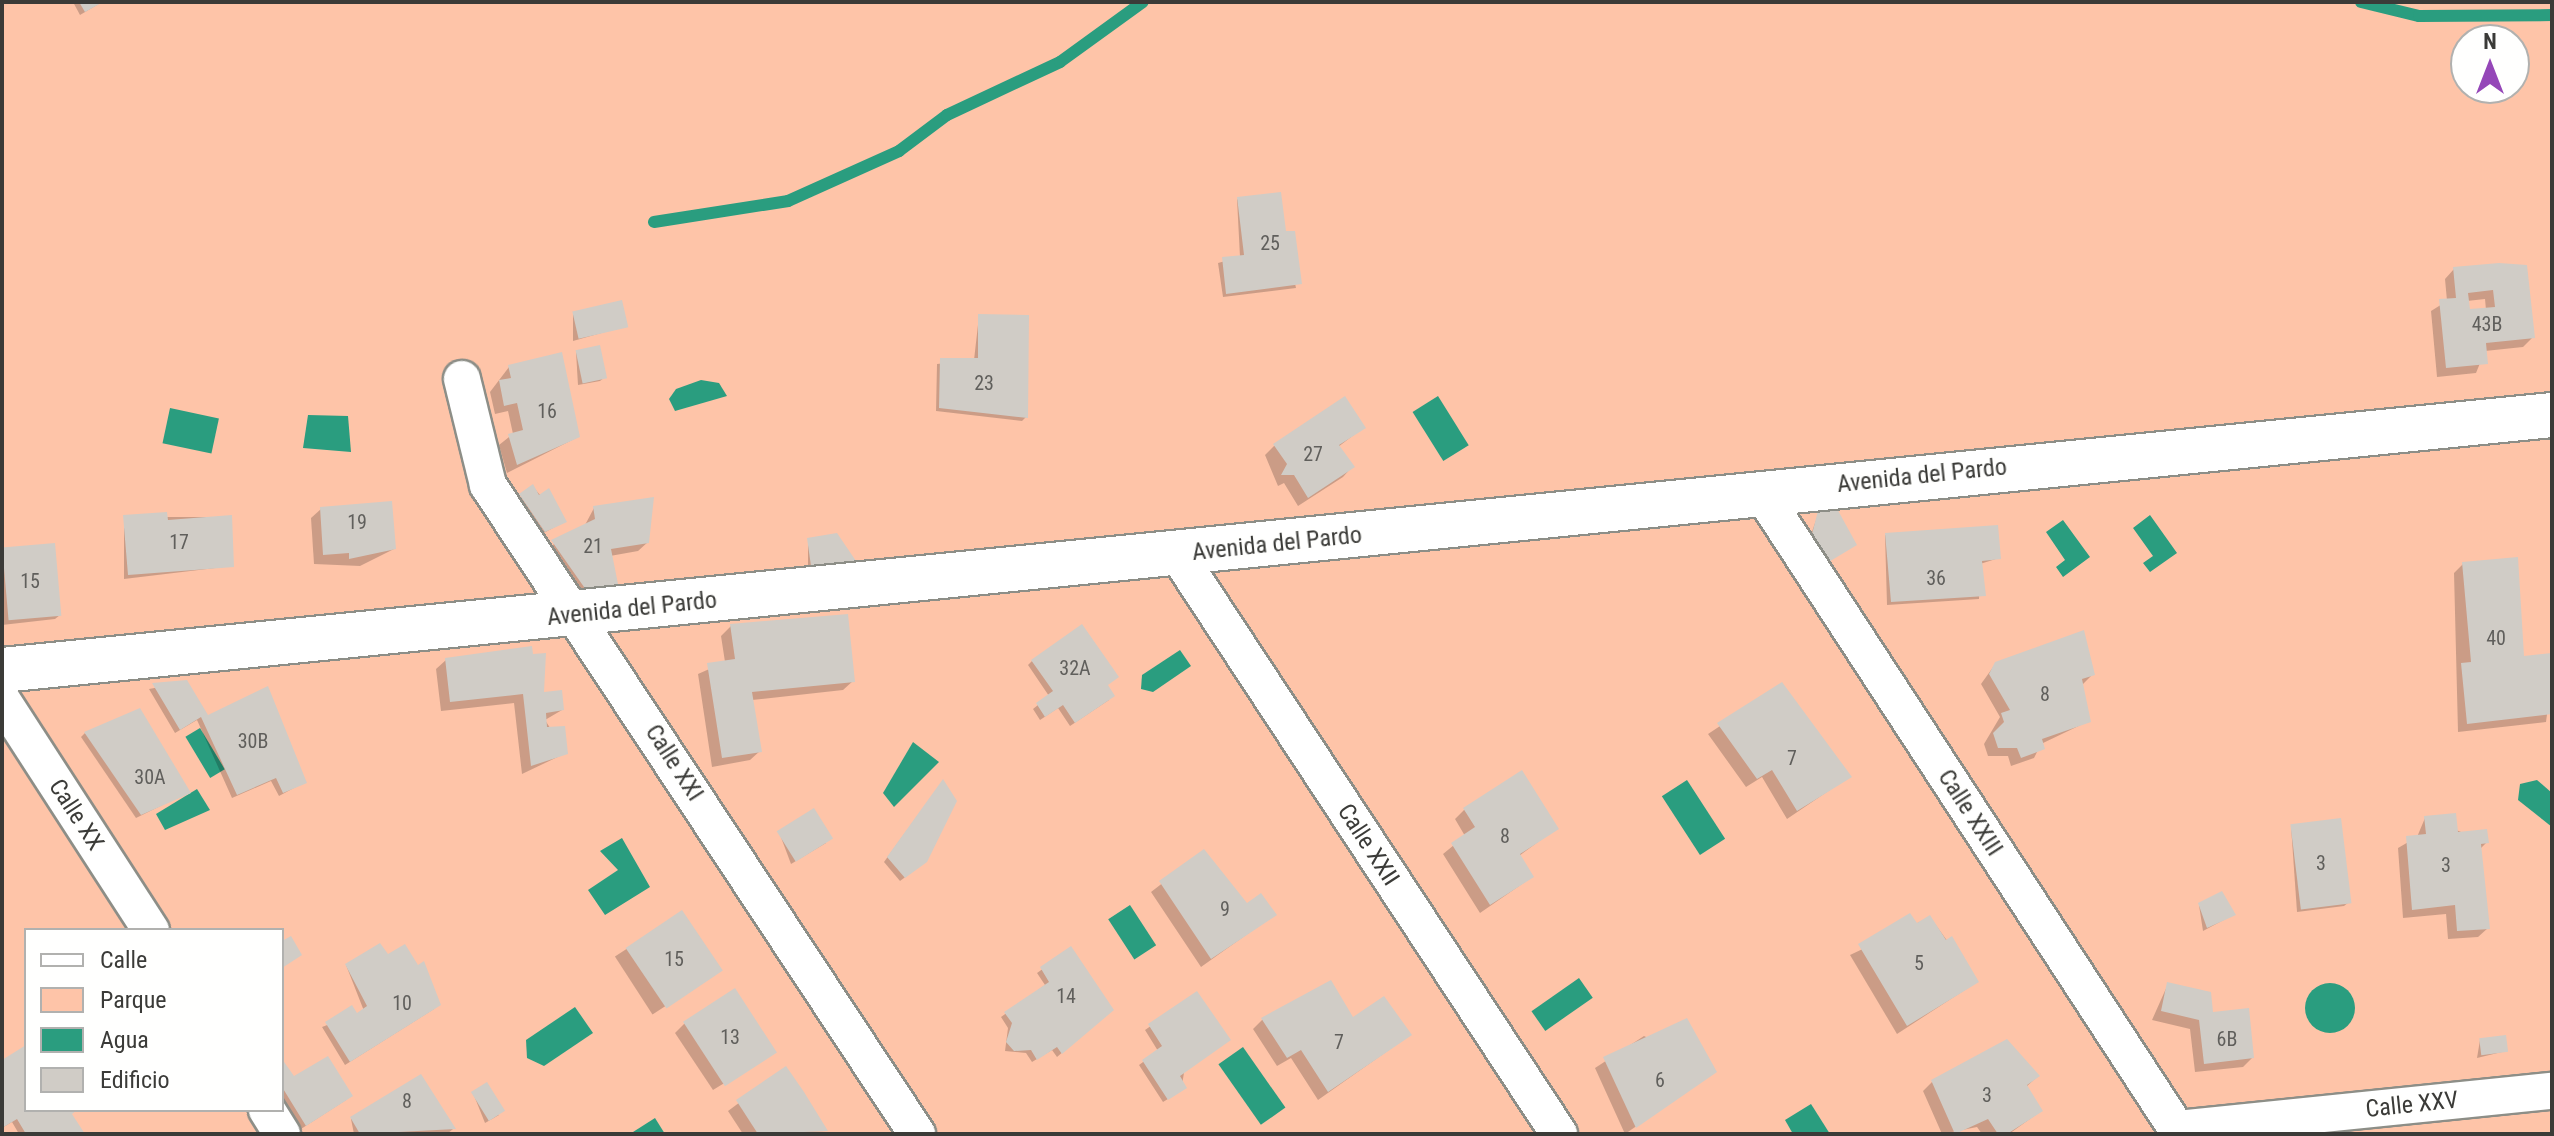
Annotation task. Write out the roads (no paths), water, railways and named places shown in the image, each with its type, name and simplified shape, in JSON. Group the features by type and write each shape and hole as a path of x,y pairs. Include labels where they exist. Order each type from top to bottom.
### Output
{"street":[{"name":"Calle XXI","path":"462,379 488,485 577,614 917,1134"},
{"name":"Avenida del Pardo","path":"2,670 1178,555 1761,492 2552,415"},
{"name":"Calle XXIII","path":"1761,492 2178,1131"},
{"name":"Calle XXII","path":"1178,555 1559,1134"},
{"name":"Calle XX","path":"2,700 150,928"},
{"name":"Calle XXV","path":"2178,1131 2552,1091"},
{"path":"268,1112 282,1134"}],"water":[{"path":"701,380 719,383 727,396 675,411 669,399 676,389"},
{"path":"1438,396 1469,445 1443,461 1413,412"},
{"path":"170,408 219,418 211,454 163,443"},
{"path":"308,415 348,416 351,452 303,448"},
{"path":"2150,515 2177,553 2150,572 2143,563 2153,556 2133,528"},
{"path":"2063,520 2090,557 2063,577 2056,567 2065,560 2046,532"},
{"path":"1180,650 1191,666 1153,692 1141,689 1142,675"},
{"path":"200,728 225,769 210,778 185,737"},
{"path":"913,742 939,762 894,807 883,793"},
{"path":"1687,780 1725,839 1700,855 1662,796"},
{"path":"2537,780 2552,793 2552,827 2518,800 2520,784"},
{"path":"197,789 210,810 165,830 156,814"},
{"path":"622,838 650,887 605,915 588,890 618,870 600,851"},
{"path":"1130,905 1156,945 1134,959 1108,919"},
{"path":"1579,978 1593,998 1545,1031 1531,1011"},
{"path":"2330,983 2348,990 2355,1008 2348,1026 2330,1033 2312,1026 2305,1008 2312,990"},
{"path":"575,1007 593,1033 544,1066 527,1058 526,1040"},
{"path":"1243,1047 1285,1108 1261,1125 1218,1064"},
{"path":"1811,1104 1830,1134 1793,1134 1785,1120"},
{"path":"655,1118 665,1134 631,1134 633,1132"}],"waterway":[{"path":"654,222 788,201 899,151 947,115 1060,62 1143,2"},
{"path":"2361,2 2419,16 2552,15"}]}
